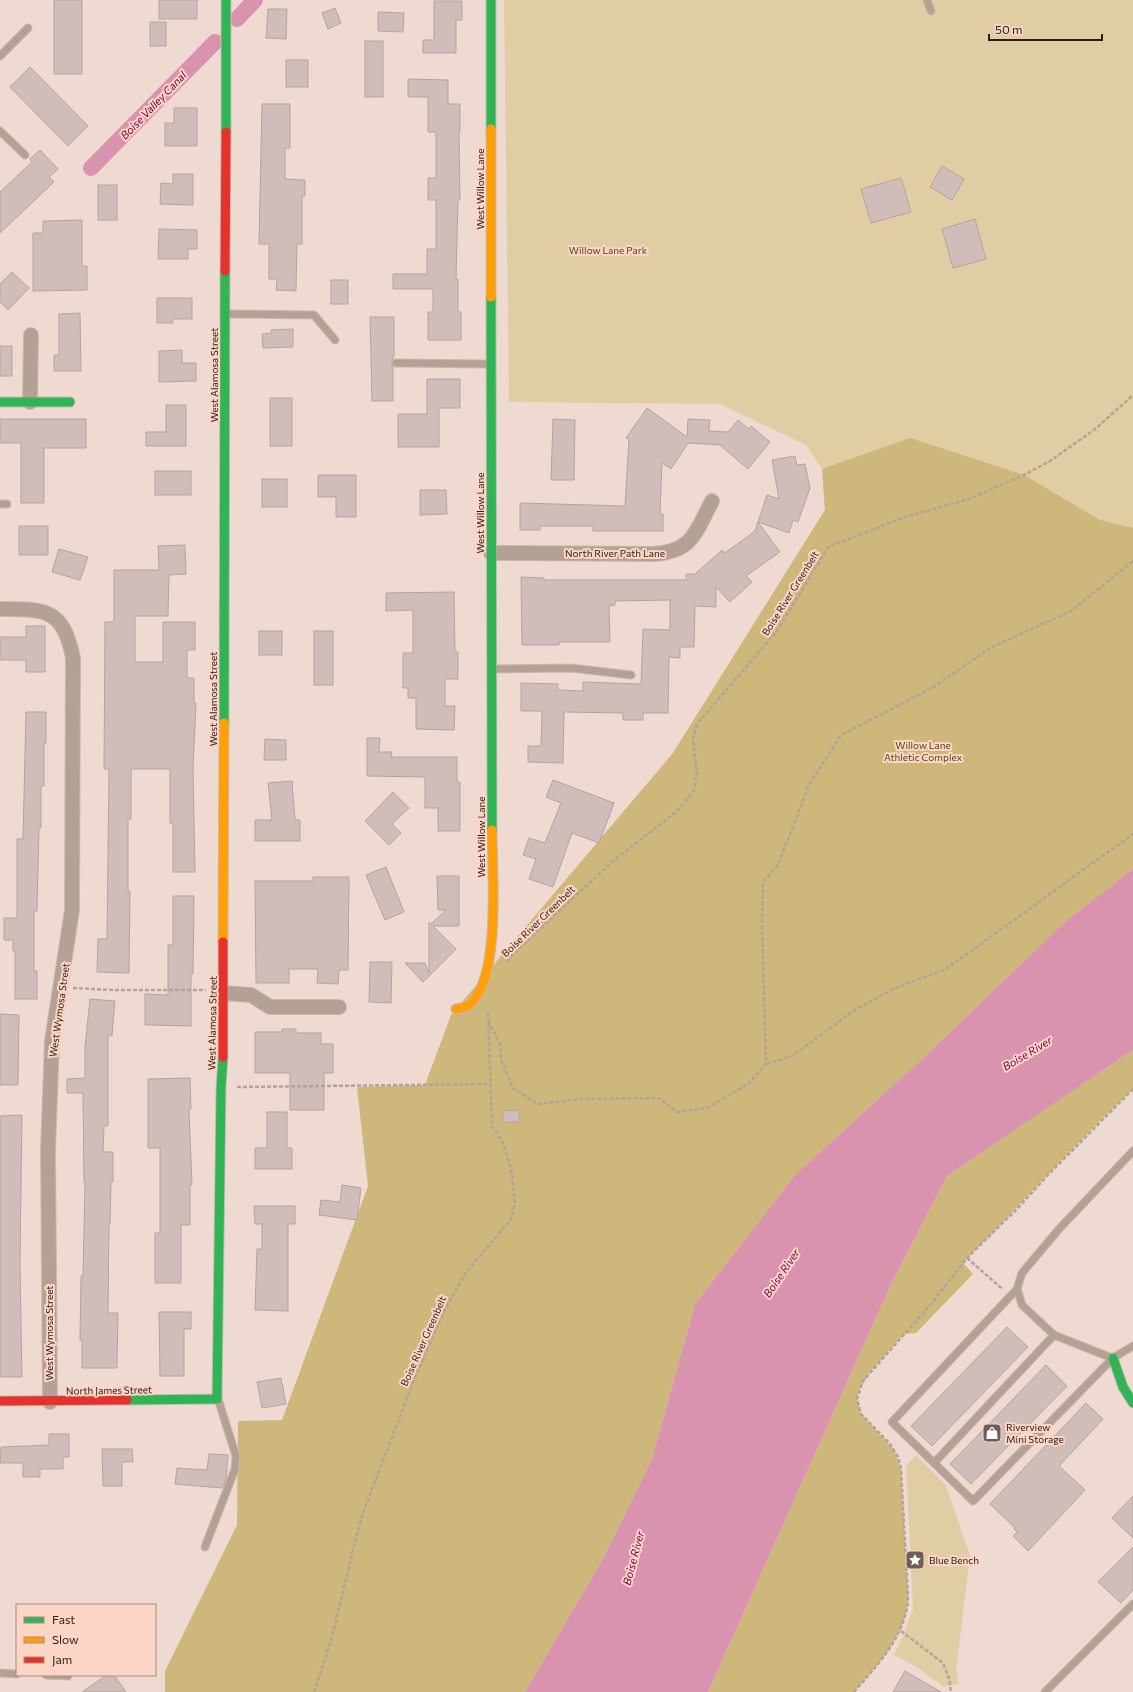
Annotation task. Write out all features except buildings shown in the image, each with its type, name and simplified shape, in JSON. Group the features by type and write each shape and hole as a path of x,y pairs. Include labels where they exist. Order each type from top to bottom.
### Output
{"street":[{"name":"West Alamosa Street","path":"218,1399 221,1087 223,1071 224,991 226,0"},
{"name":"West Willow Lane","path":"456,1009 462,1009 470,1005 484,981 490,959 492,940 491,0"},
{"path":"30,402 31,335"},
{"path":"0,402 70,402"},
{"name":"North River Path Lane","path":"492,553 654,554 670,552 684,546 693,536 712,501"},
{"name":"West Wymosa Street","path":"0,609 28,609 44,612 59,621 68,637 73,658 72,910 52,1041 48,1149 50,1402"},
{"path":"224,991 251,995 270,1007 339,1008"},
{"path":"1113,1358 1123,1387 1133,1403"},
{"name":"North James Street","path":"0,1401 50,1402 218,1399"}],"lane":[{"path":"927,0 931,11"},
{"path":"0,56 28,28"},
{"path":"0,131 25,155"},
{"path":"225,314 314,315 335,340"},
{"path":"396,363 492,364"},
{"path":"492,669 571,668 631,675"},
{"path":"1133,1151 1059,1228 1022,1273 1017,1289 892,1422 973,1500 1113,1358 1133,1346"},
{"path":"1017,1289 1022,1305 1054,1335 1113,1358"},
{"path":"934,1463 1054,1335"},
{"path":"205,1547 235,1469 236,1456 218,1399"},
{"path":"1045,1692 1133,1604"},
{"path":"0,1673 16,1674"}],"path":[{"name":"Boise River Greenbelt","path":"504,966 511,956 614,860 675,813 685,802 694,790 696,782 697,775 693,739 697,724 777,631 828,547 905,518 969,499 1024,475 1050,461 1094,430 1133,395"},
{"path":"766,1064 762,926 763,882 778,865 809,785 841,735 932,688 992,647 1071,611 1133,561"},
{"path":"487,1020 500,1044 501,1060 513,1088 537,1104 580,1099 659,1098 677,1112 707,1108 748,1084 766,1064 792,1056 856,1010 893,989 946,969 1133,834"},
{"path":"61,987 112,990 224,991"},
{"name":"Boise River Greenbelt","path":"314,1692 331,1641 356,1538 379,1468 414,1380 442,1315 465,1274 511,1219 515,1202 513,1182 503,1142 492,1126 487,1020 488,1004"},
{"path":"221,1087 490,1084"},
{"path":"967,1258 1000,1287 1017,1289"},
{"path":"901,1631 943,1663 949,1678 951,1692"}],"green space":[{"name":"Willow Lane Athletic Complex","path":"504,0 1133,0 1133,859 502,963 673,753 825,510 822,469 806,445 720,404 509,402"},
{"path":"910,438 1024,475 1100,520 1133,528 1133,869 1066,921 922,1059 795,1175 695,1304 652,1459 605,1555 525,1692 165,1692 165,1671 237,1525 238,1421 282,1420 368,1186 357,1087 425,1085 451,1015 673,753 825,510 822,469"},
{"path":"1133,1050 1133,1089 1090,1130 967,1258 963,1263 973,1274 916,1333 904,1334 869,1373 859,1390 857,1399 861,1414 894,1450 901,1469 908,1599 902,1626 889,1649 854,1692 708,1692 892,1282 947,1176"},
{"path":"916,1455 946,1485 970,1556 956,1671 959,1684 944,1687 915,1666 894,1655 913,1609 906,1466"}],"water":[{"name":"Boise River","path":"1133,869 1133,1050 947,1176 892,1282 708,1692 525,1692 605,1555 652,1459 695,1304 795,1175 922,1059 1066,921"}],"waterway":[{"name":"Boise Valley Canal","path":"237,19 255,0"},
{"name":"Boise Valley Canal","path":"91,168 215,42"}],"traffic: fast":[{"path":"226,0 226,132"},
{"path":"491,0 491,129"},
{"path":"224,723 225,271"},
{"path":"491,297 492,830"},
{"path":"0,402 70,402"},
{"path":"127,1400 217,1399 221,1087 223,1057"},
{"path":"1113,1358 1123,1387 1133,1403"}],"traffic: slow":[{"path":"491,129 491,297"},
{"path":"223,942 224,723"},
{"path":"456,1009 463,1008 472,1002 481,988 487,968 493,920 492,830"}],"traffic: jam":[{"path":"225,271 226,132"},
{"path":"223,942 223,1057"},
{"path":"0,1401 127,1400"}],"place":[{"name":"Riverview Mini Storage","path":"992,1433"},
{"name":"Blue Bench","path":"915,1560"}],"park label":[{"name":"Willow Lane Park","path":"608,250"}]}
